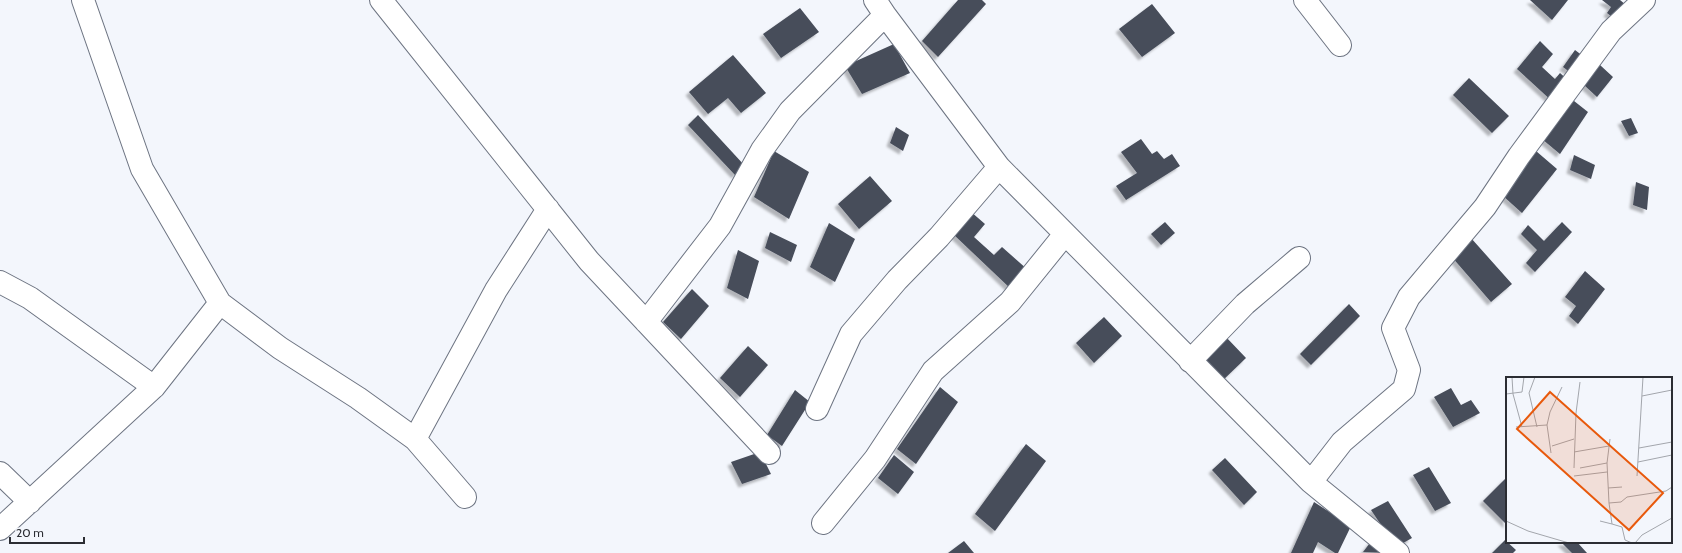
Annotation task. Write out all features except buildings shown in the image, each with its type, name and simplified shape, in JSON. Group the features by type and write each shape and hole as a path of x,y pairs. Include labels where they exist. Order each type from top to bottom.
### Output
{"street":[{"path":"83,0 142,169 220,303 280,348 358,398 415,439 465,497"},
{"path":"381,0 589,261 769,453"},
{"path":"1304,0 1340,45"},
{"path":"1311,482 1342,442 1404,389 1409,370 1393,328 1409,297 1485,207 1518,156 1611,31 1644,0"},
{"path":"646,322 720,226 762,150 790,111 880,8 999,167 1311,482 1398,553"},
{"path":"817,409 851,334 897,280 939,237 999,167"},
{"path":"415,439 496,290 548,209"},
{"path":"823,523 875,459 933,371 1010,302 1065,234"},
{"path":"1190,361 1245,304 1299,258"},
{"path":"0,282 30,298 154,387"},
{"path":"0,529 154,387 220,303"},
{"path":"0,474 30,502"}]}
